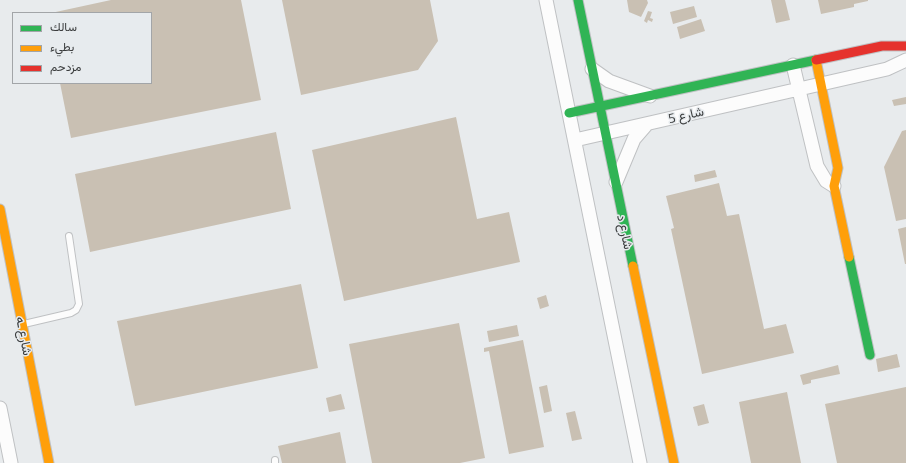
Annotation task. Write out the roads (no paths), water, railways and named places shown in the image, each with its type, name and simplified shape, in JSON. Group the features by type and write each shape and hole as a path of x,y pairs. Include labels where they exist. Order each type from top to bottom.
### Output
{"street":[{"path":"546,0 640,463"},
{"name":"شارع د","path":"578,0 604,134 674,463"},
{"name":"شارع 5","path":"569,113 882,46 906,46"},
{"path":"816,60 838,168 834,186 870,355"},
{"name":"شارع 5","path":"575,140 887,69 906,60"},
{"path":"793,65 816,166 826,181 834,186"},
{"path":"592,69 609,81 650,96"},
{"path":"615,184 634,140 647,124"},
{"name":"شارع ـه","path":"0,209 49,463"},
{"path":"0,408 11,463"}],"lane":[{"path":"22,325 71,313 76,310 79,304 69,236"}]}
